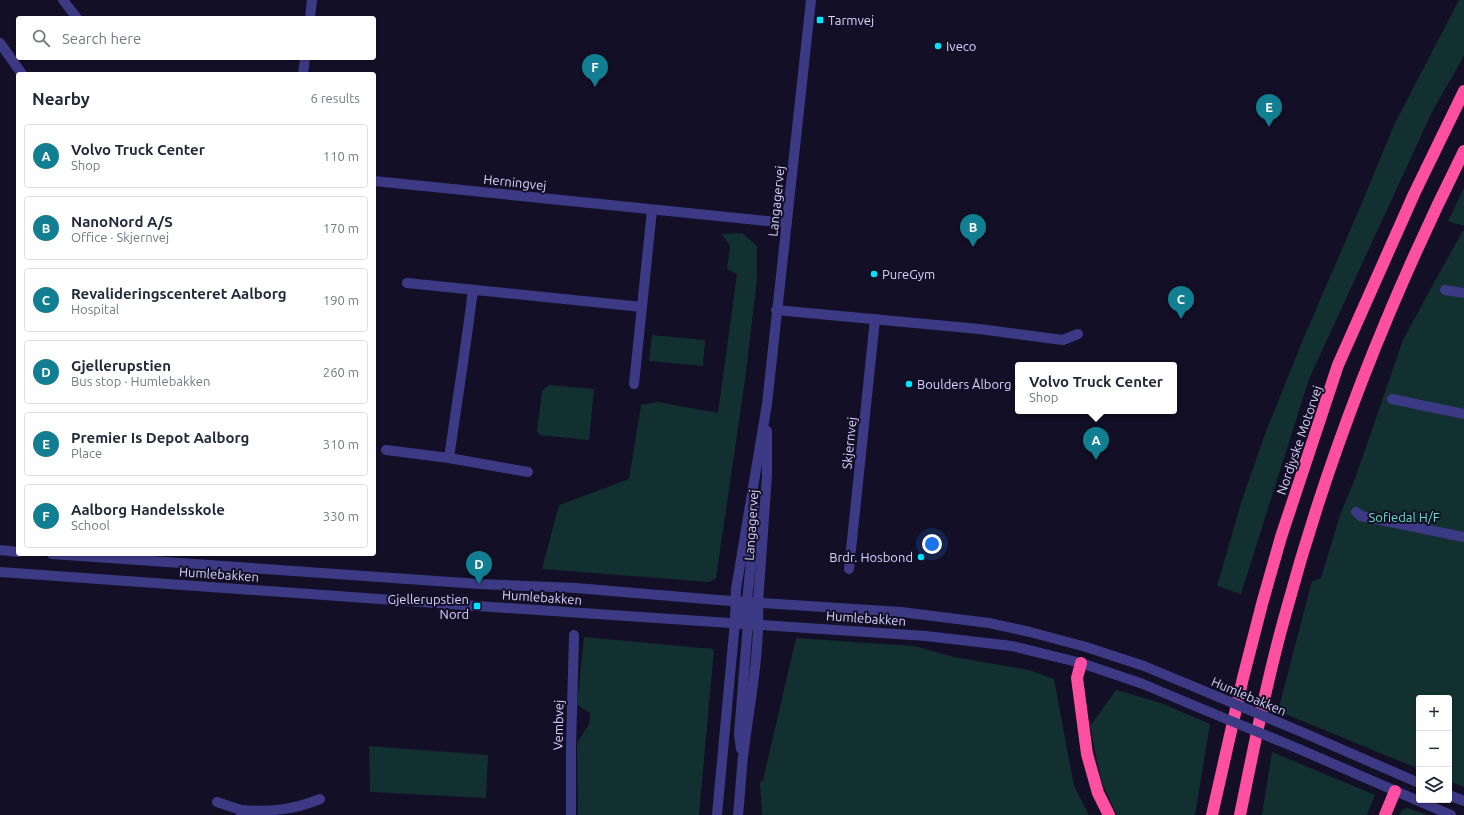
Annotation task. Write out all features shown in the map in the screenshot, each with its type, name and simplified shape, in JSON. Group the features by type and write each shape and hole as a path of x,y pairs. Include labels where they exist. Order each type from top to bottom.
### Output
{"highway":[{"name":"Nordjyske Motorvej","path":"1212,815 1243,678 1262,604 1281,537 1338,365 1414,194 1464,91"},
{"path":"1240,815 1269,679 1286,611 1333,458 1363,375 1397,293 1440,198 1464,151"},
{"path":"1081,663 1077,678 1086,754 1098,793 1109,815"},
{"path":"1385,815 1394,791"}],"street":[{"path":"63,0 75,16"},
{"path":"310,16 312,0"},
{"name":"Langagervej","path":"717,815 735,622 736,589 766,404 811,0"},
{"path":"0,43 21,72"},
{"path":"303,72 305,60"},
{"name":"Herningvej","path":"376,180 787,223"},
{"path":"634,384 652,210"},
{"path":"406,283 642,306"},
{"path":"449,458 456,402 464,366 473,290"},
{"path":"1445,290 1464,294"},
{"path":"776,310 979,329 1063,340 1078,334"},
{"name":"Skjernvej","path":"849,570 875,319"},
{"path":"1392,400 1464,414"},
{"name":"Langagervej","path":"738,815 743,758 755,669 759,624 758,603 767,475 766,404"},
{"path":"386,450 449,458 528,472"},
{"name":"Langagervej","path":"747,602 755,520 752,491"},
{"path":"1356,512 1361,516 1464,538"},
{"path":"0,550 16,552"},
{"name":"Humlebakken","path":"80,556 471,584 576,588 758,603 901,612 982,622 1030,632 1086,647 1144,666 1416,782"},
{"name":"Humlebakken","path":"0,572 477,606 735,622 926,636 1012,646 1081,663 1143,684 1299,749 1451,815"},
{"path":"736,601 748,623"},
{"path":"747,602 759,624"},
{"name":"Langagervej","path":"743,758 739,734 748,623"},
{"name":"Vembvej","path":"571,815 574,635"},
{"path":"1081,663 1086,647"},
{"path":"1394,791 1400,775"},
{"path":"1452,796 1464,801"},
{"path":"217,802 241,813 287,810 320,799"}],"green space":[{"path":"1459,0 1464,0 1464,56 1432,112 1309,379 1241,594 1217,586 1242,500 1265,434 1304,337 1394,125"},
{"path":"1464,188 1464,226 1448,221"},
{"name":"Sofiedal H/F","path":"1464,229 1464,787 1452,782 1452,695 1416,695 1416,768 1278,711 1312,581 1321,578 1340,515 1356,476 1403,340"},
{"path":"742,233 757,246 757,279 745,380 716,578 709,582 542,569 559,505 629,479 641,405 658,402 718,413 737,274 727,269 730,246 722,234"},
{"path":"652,335 705,340 703,366 649,361"},
{"path":"549,385 594,389 589,440 540,435 537,431 542,391"},
{"path":"584,637 714,649 699,815 578,815 577,743 589,724 590,713 577,705"},
{"path":"796,638 914,646 954,657 1029,670 1054,679 1074,786 1089,815 762,815 760,782 764,780"},
{"path":"1116,690 1161,703 1210,724 1195,815 1117,815 1101,780 1090,726"},
{"path":"369,746 488,755 486,798 370,792"},
{"path":"1272,752 1375,795 1367,815 1262,815"},
{"path":"1407,808 1428,815 1399,815 1402,810"}],"place":[{"name":"Tarmvej","path":"820,20"},
{"name":"Iveco","path":"938,46"},
{"name":"Aalborg Handelsskole","path":"595,87"},
{"name":"Premier Is Depot Aalborg","path":"1269,127"},
{"name":"NanoNord A/S","path":"973,247"},
{"name":"PureGym","path":"874,274"},
{"name":"Revalideringscenteret Aalborg","path":"1181,319"},
{"name":"Boulders Ålborg","path":"909,384"},
{"name":"Volvo Truck Center","path":"1096,460"},
{"name":"Brdr. Hosbond","path":"921,557"},
{"name":"Gjellerupstien","path":"479,584"},
{"name":"Gjellerupstien Nord","path":"477,606"}]}
